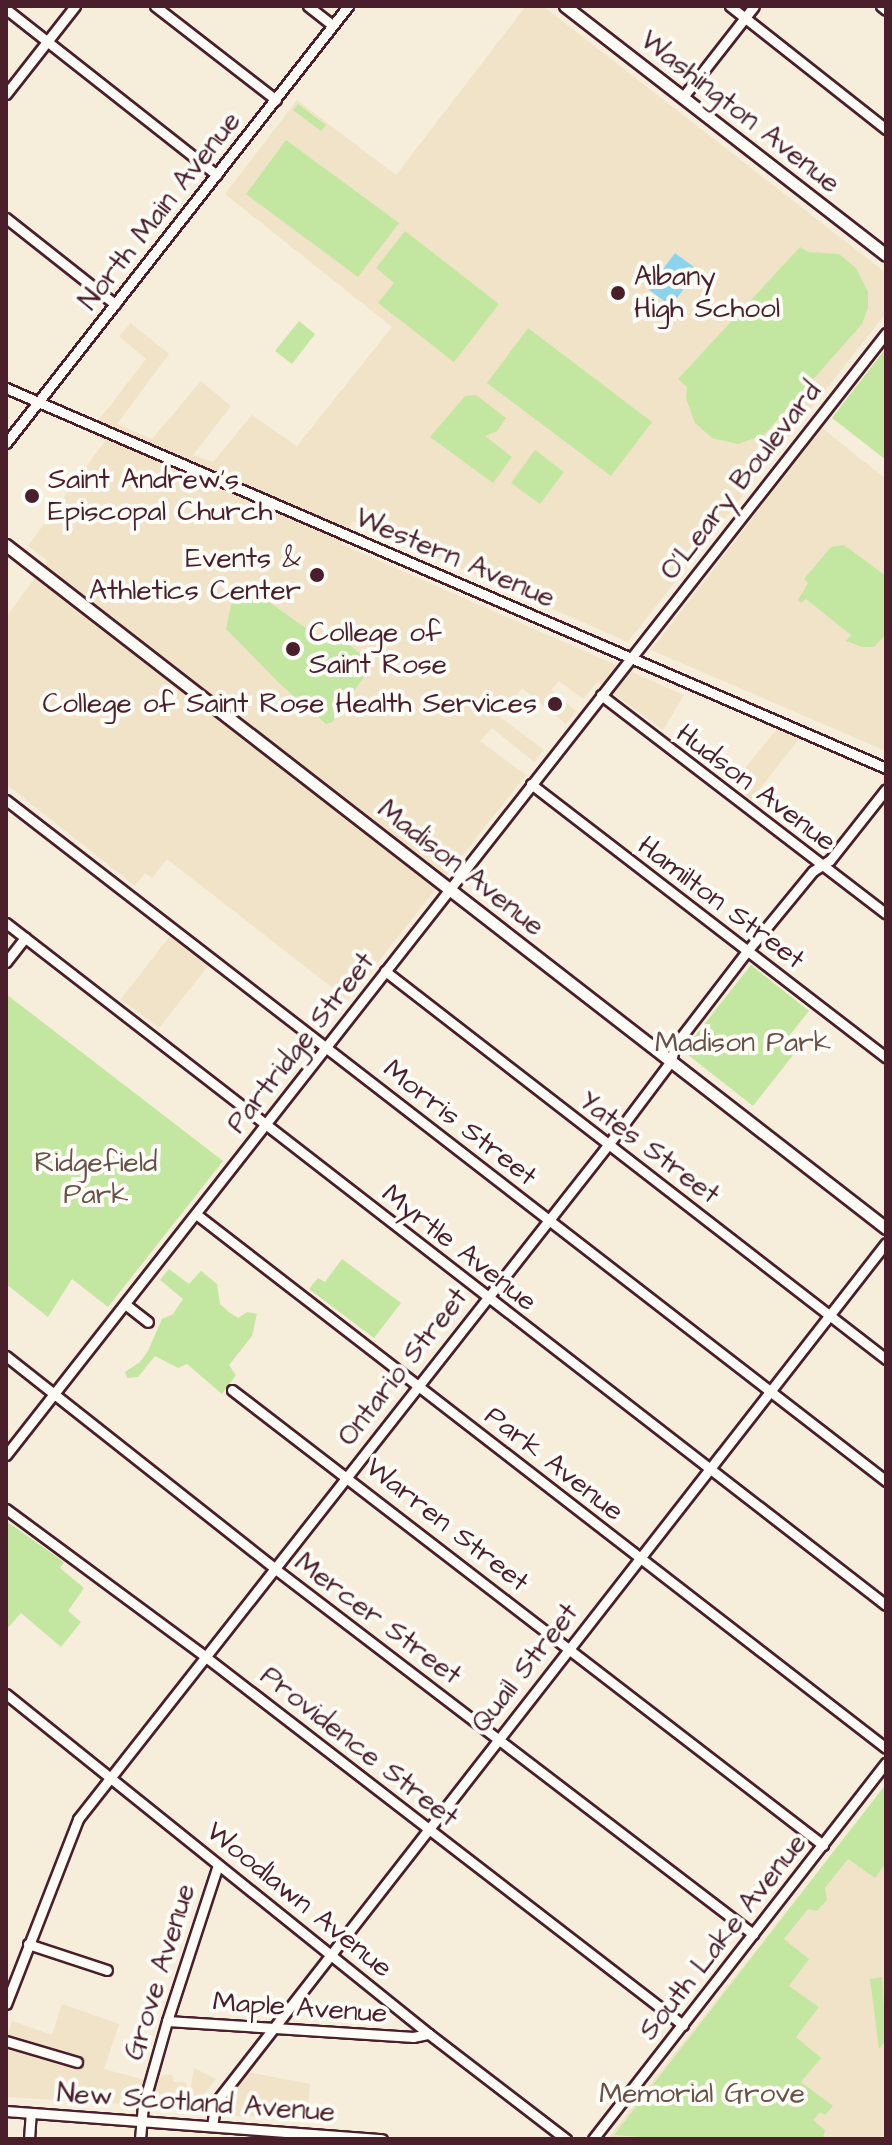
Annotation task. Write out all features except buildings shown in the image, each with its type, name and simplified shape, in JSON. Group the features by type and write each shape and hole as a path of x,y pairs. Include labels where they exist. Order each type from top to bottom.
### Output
{"main road":[{"name":"Washington Avenue","path":"565,6 886,255"},
{"name":"Madison Avenue","path":"6,545 886,1228"}],"street":[{"path":"6,94 75,6"},
{"path":"155,6 276,100"},
{"path":"308,6 332,25"},
{"name":"North Main Avenue","path":"6,443 348,6"},
{"path":"730,6 886,129"},
{"path":"683,97 754,6"},
{"path":"881,6 886,10"},
{"path":"6,9 217,175"},
{"path":"6,218 115,304"},
{"name":"O'Leary Boulevard","path":"631,658 886,333"},
{"name":"Western Avenue","path":"6,388 886,768"},
{"name":"Partridge Street","path":"6,1455 631,658"},
{"name":"Hudson Avenue","path":"601,695 886,914"},
{"name":"Hamilton Street","path":"531,784 886,1057"},
{"name":"Ontario Street","path":"6,2004 69,1836 274,1568 608,1145 671,1061 675,1045 748,950 886,789"},
{"name":"Morris Street","path":"6,800 886,1481"},
{"name":"Myrtle Avenue","path":"6,923 886,1605"},
{"path":"6,962 25,938"},
{"name":"Yates Street","path":"385,971 886,1359"},
{"name":"Park Avenue","path":"196,1214 886,1748"},
{"name":"Quail Street","path":"212,2126 216,2102 886,1243"},
{"path":"125,1304 148,1322"},
{"name":"Mercer Street","path":"6,1356 274,1568 753,1934"},
{"name":"Warren Street","path":"232,1390 347,1475 823,1845"},
{"name":"Providence Street","path":"6,1509 207,1658 683,2025"},
{"name":"Woodlawn Avenue","path":"6,1694 429,2034 566,2139"},
{"name":"South Lake Avenue","path":"593,2139 886,1762"},
{"name":"Grove Avenue","path":"140,2139 141,2121 167,2021 218,1865"},
{"path":"28,1944 107,1970"},
{"name":"Maple Avenue","path":"167,2021 413,2037 429,2034"},
{"path":"6,2041 77,2062"},
{"name":"New Scotland Avenue","path":"6,2111 212,2126 249,2134 382,2139"},
{"path":"29,2139 31,2113"}],"shaded area":[{"path":"526,6 543,6 886,273 886,313 628,642 353,521 341,544 684,695 663,730 598,682 583,699 559,681 551,690 576,711 566,724 522,688 500,717 544,750 534,762 492,728 480,741 526,775 348,1000 167,859 152,878 145,873 135,886 6,784 6,617 48,561 28,546 105,441 89,433 146,359 119,336 131,323 169,354 117,424 152,439 201,381 231,406 193,455 213,462 252,415 297,446 392,327 225,194 297,100 396,175"},
{"path":"822,428 886,479 886,751 651,650"},
{"path":"777,729 799,739 751,800 732,784"},
{"path":"170,936 208,966 159,1028 121,999"},
{"path":"886,1785 886,2139 608,2138"},
{"path":"62,2004 119,2024 104,2069 156,2083 162,2075 172,2075 174,2082 186,2082 187,2087 191,2087 194,2068 216,2079 193,2108 6,2097 6,2039 12,2021 52,2035"},
{"path":"247,2072 310,2084 307,2117 235,2116 226,2108 228,2096"}],"green space":[{"path":"298,104 326,125 321,131 293,110"},
{"path":"286,140 399,223 358,277 246,194"},
{"path":"405,231 499,304 454,362 378,303 394,283 376,268"},
{"path":"800,247 808,252 839,254 856,268 868,292 868,308 862,324 764,435 738,444 712,438 695,423 686,398 687,387 678,379"},
{"path":"299,321 315,334 292,364 275,351"},
{"path":"528,328 652,422 611,476 487,383"},
{"path":"886,348 886,460 832,418"},
{"path":"476,395 506,418 497,431 485,436 512,457 493,483 430,437 465,396"},
{"path":"535,450 564,472 540,504 511,483"},
{"path":"844,545 886,576 886,634 874,647 862,647 846,641 851,635 806,599 801,603 798,600 808,583 804,579 831,547"},
{"path":"244,584 328,644 346,642 373,664 332,722 326,724 280,684 226,629 232,601"},
{"name":"Madison Park","path":"751,965 809,1011 785,1041 797,1050 753,1106 683,1051"},
{"name":"Ridgefield Park","path":"6,994 223,1161 108,1307 72,1279 48,1317 6,1284"},
{"path":"342,1259 401,1303 374,1338 309,1289 318,1278 325,1282"},
{"path":"169,1269 189,1284 201,1271 217,1284 220,1304 230,1313 238,1318 247,1312 257,1314 252,1336 229,1365 236,1375 222,1394 187,1364 178,1368 155,1356 138,1377 127,1378 125,1372 140,1362 148,1351 162,1319 173,1314 183,1299 160,1280"},
{"path":"6,1521 64,1562 60,1568 84,1588 68,1611 81,1622 61,1647 21,1613 6,1630"},
{"name":"Memorial Grove","path":"886,1784 886,1863 875,1878 848,1859 825,1888 827,1900 817,1911 808,1909 784,1939 809,1959 789,1986 819,2007 796,2037 821,2058 801,2082 833,2106 825,2115 820,2112 813,2120 825,2130 823,2139 668,2139 614,2135"},
{"path":"882,1977 886,2040 879,2049 870,1979"}],"water":[{"path":"675,253 698,270 671,306 648,289"}],"place":[{"name":"Albany High School","path":"618,293"},
{"name":"Saint Andrew's Episcopal Church","path":"32,496"},
{"name":"Events & Athletics Center","path":"317,575"},
{"name":"College of Saint Rose","path":"293,649"},
{"name":"College of Saint Rose Health Services","path":"555,704"}]}
